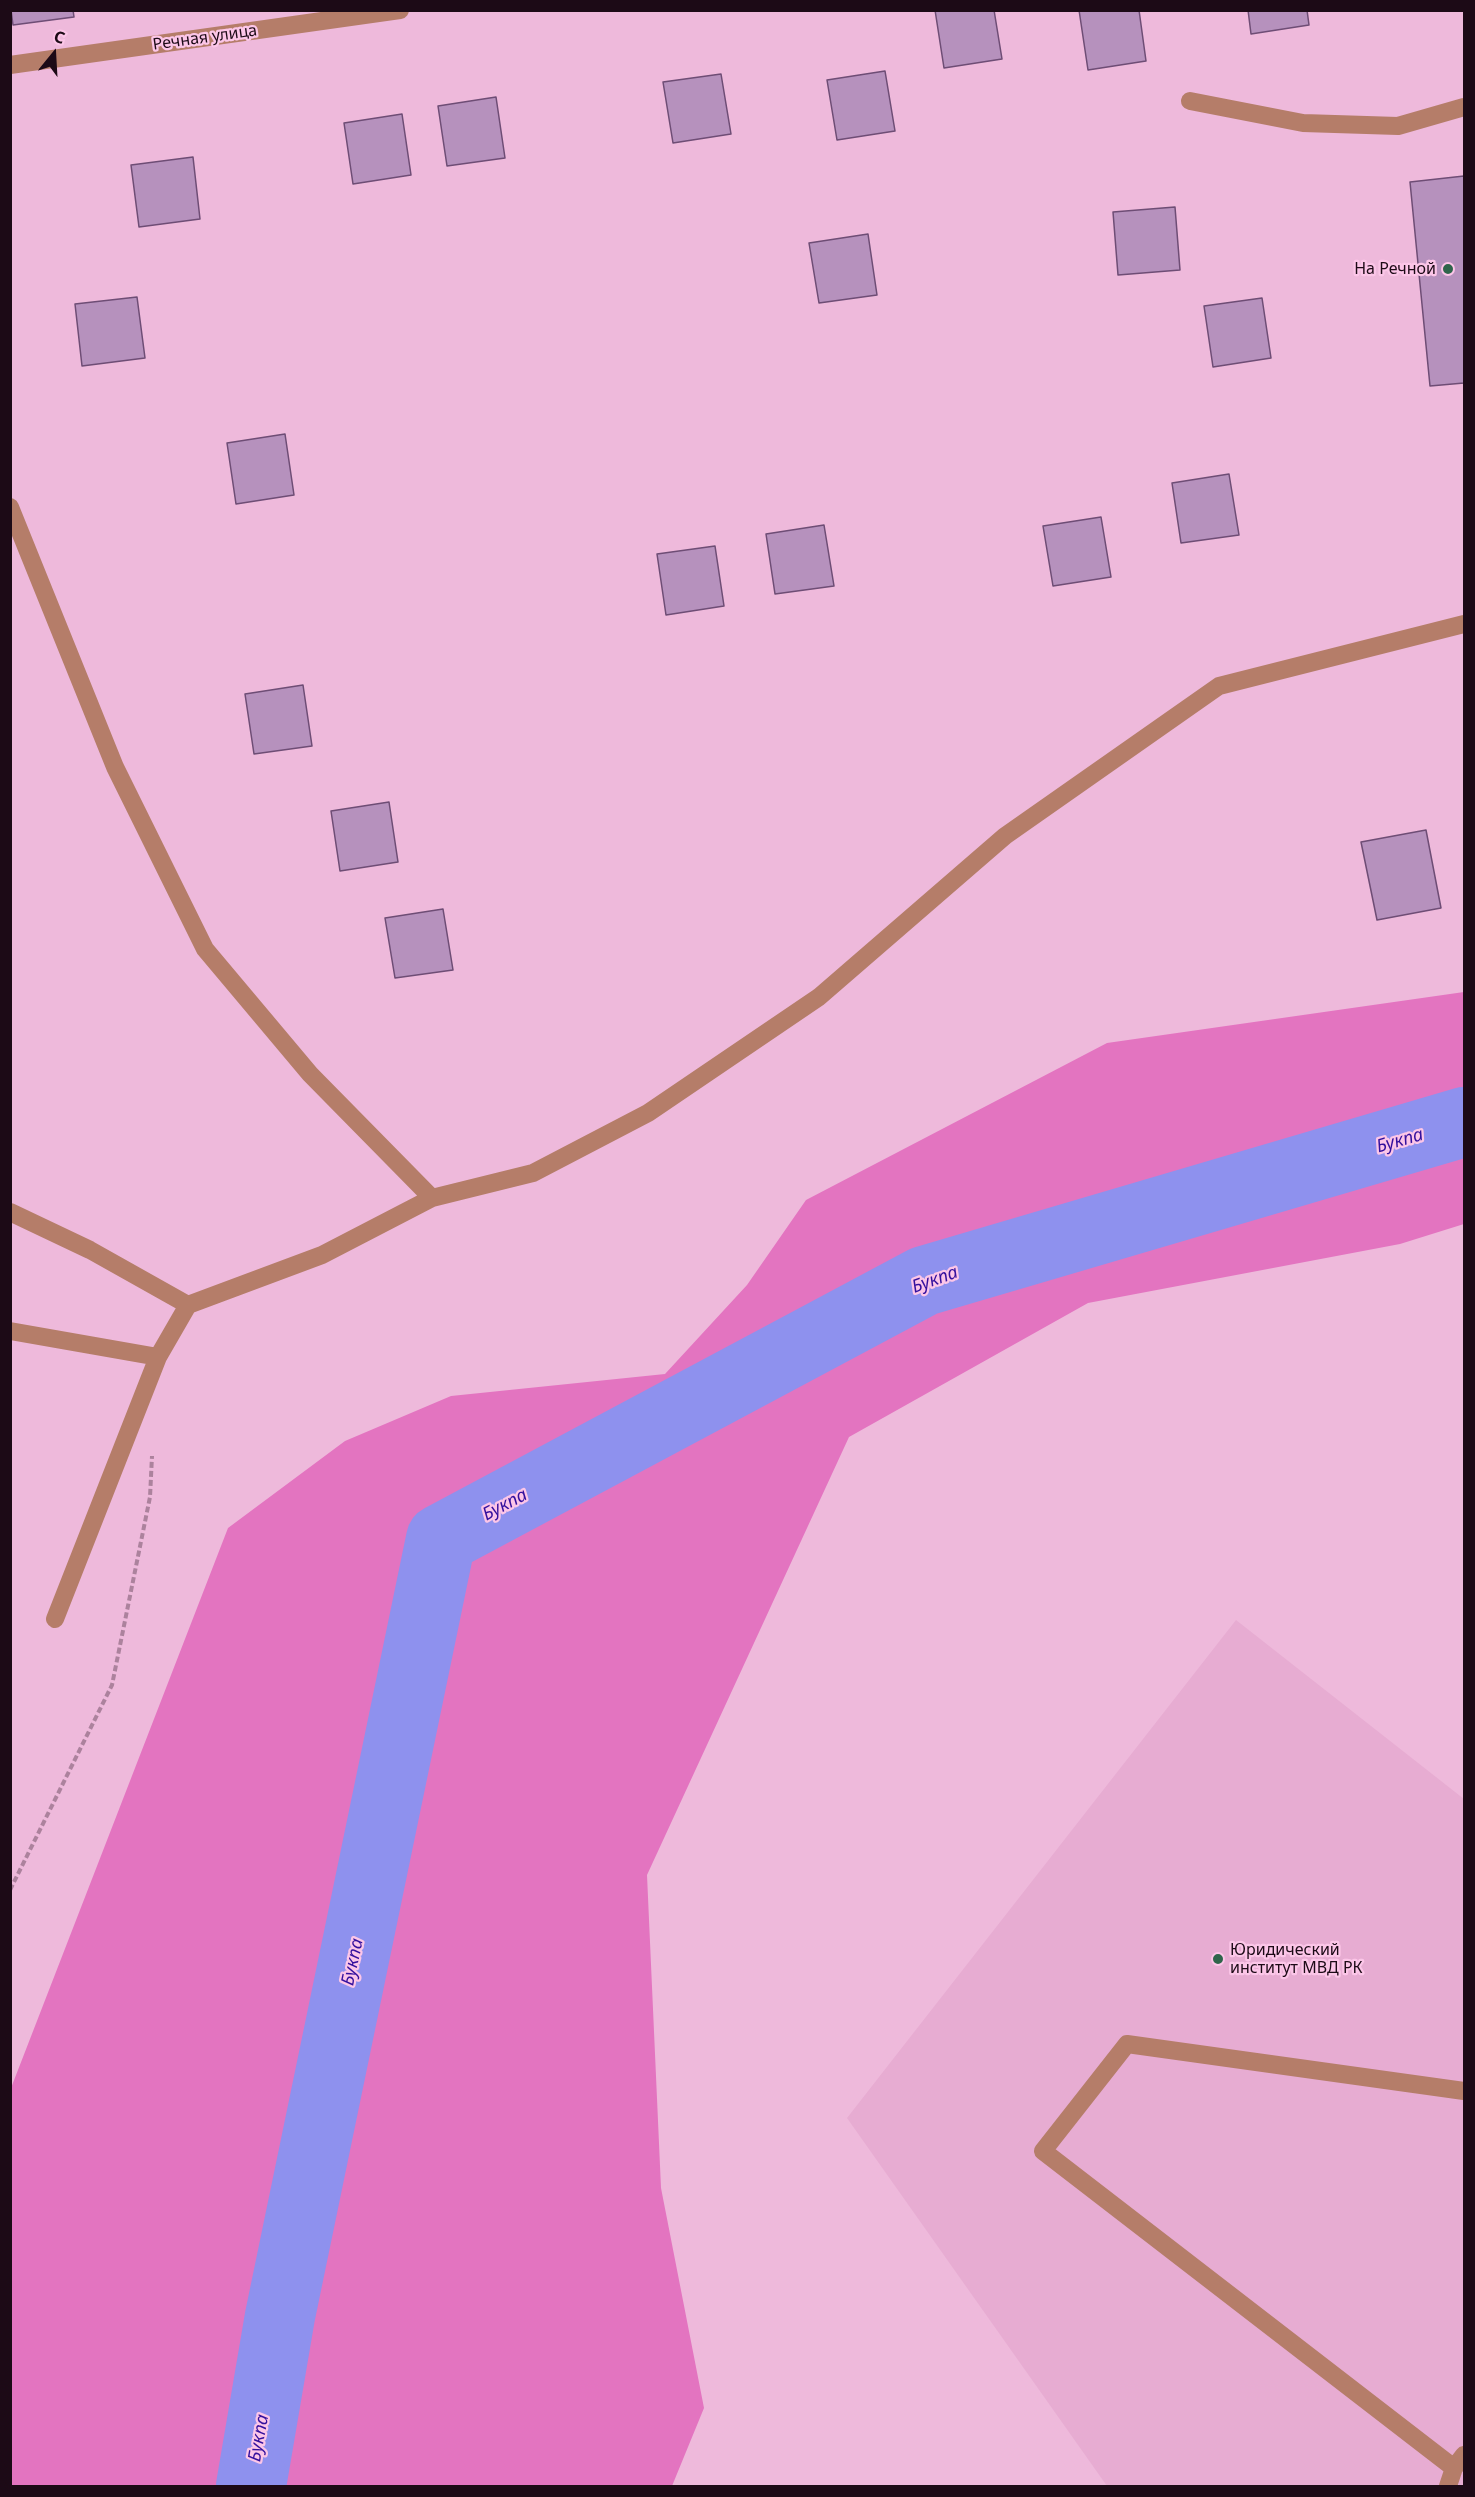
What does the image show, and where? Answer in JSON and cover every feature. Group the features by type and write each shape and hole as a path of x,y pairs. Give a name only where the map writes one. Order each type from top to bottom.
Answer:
{"street":[{"name":"Речная улица","path":"10,65 400,10"},
{"path":"1190,101 1303,123 1398,126 1464,107"},
{"path":"10,507 115,767 205,949 310,1074 432,1198"},
{"path":"55,1619 158,1357 188,1305 322,1255 432,1198 533,1173 648,1113 819,997 1005,836 1219,686 1464,624"},
{"path":"10,1212 90,1250 188,1305"},
{"path":"10,1330 158,1357"},
{"path":"1448,2487 1459,2462 1043,2151 1127,2044 1464,2091"}],"path":[{"path":"10,1890 112,1685 150,1497 153,1450"}],"shaded area":[{"path":"1464,992 1464,1224 1400,1244 1088,1303 849,1437 647,1875 661,2188 704,2408 672,2486 11,2486 11,2088 228,1528 345,1441 451,1396 665,1374 747,1285 806,1200 1107,1043"},
{"name":"Юридический институт МВД РК","path":"1236,1620 1464,1799 1464,2486 1107,2486 847,2118"}],"building":[{"path":"11,10 73,10 74,17 13,25"},
{"path":"935,10 994,10 1002,59 944,68"},
{"path":"1079,10 1139,10 1146,61 1088,70"},
{"path":"1248,10 1307,10 1309,25 1251,34"},
{"path":"885,71 895,131 837,140 827,80"},
{"path":"721,74 731,134 673,143 663,82"},
{"path":"496,97 505,158 447,166 438,106"},
{"path":"402,114 411,175 353,184 344,123"},
{"path":"193,157 200,219 139,227 131,165"},
{"path":"1464,176 1464,383 1430,386 1410,182"},
{"path":"1175,207 1180,270 1118,275 1113,212"},
{"path":"868,234 877,295 819,303 809,243"},
{"path":"137,297 145,358 82,366 75,304"},
{"path":"1262,298 1271,358 1213,367 1204,306"},
{"path":"285,434 294,495 236,504 227,443"},
{"path":"1229,474 1239,535 1181,543 1172,483"},
{"path":"1101,517 1111,577 1053,586 1043,526"},
{"path":"824,525 834,586 775,594 766,534"},
{"path":"715,546 724,606 666,615 657,554"},
{"path":"303,685 312,746 254,754 245,694"},
{"path":"389,802 398,862 340,871 331,811"},
{"path":"1426,830 1441,908 1377,920 1361,842"},
{"path":"443,909 453,970 395,978 385,918"}],"waterway":[{"name":"Букпа","path":"251,2486 280,2316 441,1539 924,1281 1464,1122"}],"place":[{"name":"На Речной","path":"1448,269"},
{"name":"Юридический институт МВД РК","path":"1218,1959"}]}
